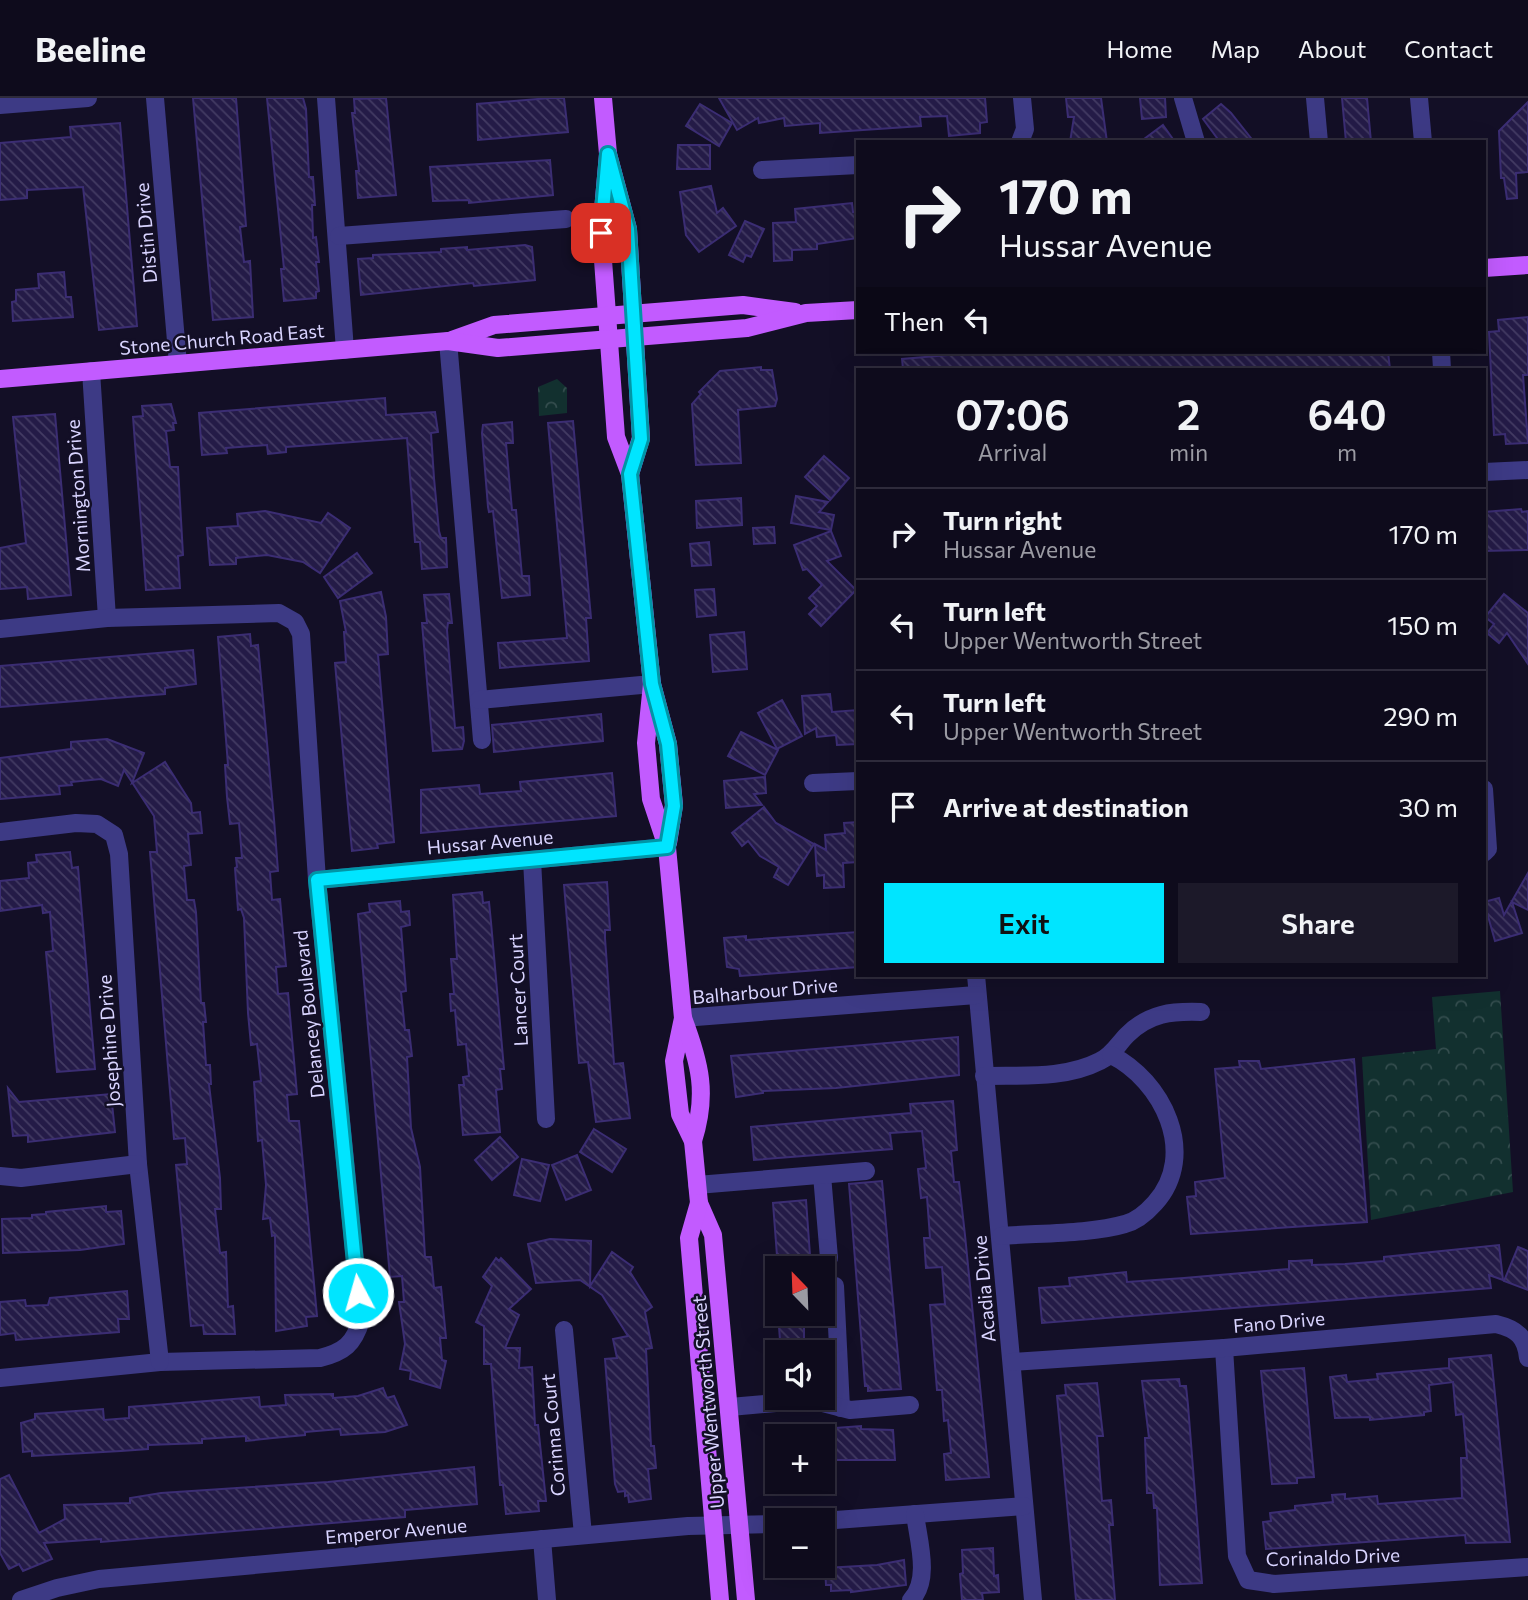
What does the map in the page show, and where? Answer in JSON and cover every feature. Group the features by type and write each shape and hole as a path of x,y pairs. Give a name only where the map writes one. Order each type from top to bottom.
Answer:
{"main road":[{"name":"Upper Wentworth Street","path":"603,98 608,154 628,229 641,439 630,474"},
{"name":"Upper Wentworth Street","path":"608,154 601,233 616,437 630,474 652,684 668,744 674,806 667,847 683,1018 698,1058 702,1111 693,1141 698,1194 713,1235 746,1600"},
{"path":"1486,268 1528,265"},
{"name":"Stone Church Road East","path":"448,341 494,325 743,305 806,313 856,310"},
{"name":"Stone Church Road East","path":"0,379 448,341 498,348 747,328 806,313"},
{"name":"Upper Wentworth Street","path":"698,1194 690,1238 720,1600"}],"street":[{"path":"0,105 88,98"},
{"name":"Distin Drive","path":"155,98 178,364"},
{"path":"326,98 339,236 345,350"},
{"path":"1021,140 1025,129 1022,98"},
{"path":"1183,98 1195,140"},
{"path":"1315,98 1319,140"},
{"path":"1419,98 1423,140"},
{"path":"762,170 856,165"},
{"path":"339,236 566,219"},
{"path":"448,341 482,740"},
{"name":"Mornington Drive","path":"91,371 107,618"},
{"path":"1486,472 1528,470"},
{"name":"Delancey Boulevard","path":"0,629 107,618 279,612 295,622 301,634 317,880 360,1320 355,1341 337,1354 320,1358 160,1362 0,1378"},
{"path":"479,700 652,684"},
{"path":"813,783 856,781"},
{"path":"1486,819 1486,851"},
{"name":"Josephine Drive","path":"0,832 76,822 97,824 114,835 119,855 138,1164 160,1362"},
{"name":"Hussar Avenue","path":"317,880 667,847"},
{"name":"Lancer Court","path":"532,860 546,1119"},
{"name":"Acadia Drive","path":"975,977 1033,1600"},
{"name":"Balharbour Drive","path":"683,1018 976,995"},
{"path":"984,1076 1073,1072 1111,1055 1127,1035 1147,1019 1172,1011 1201,1012"},
{"path":"1001,1236 1125,1224 1144,1215 1169,1184 1175,1145 1171,1125 1140,1073 1111,1055"},
{"path":"0,1176 21,1178 138,1164"},
{"path":"698,1194 866,1171"},
{"path":"822,1175 830,1256"},
{"path":"835,1286 841,1408"},
{"name":"Fano Drive","path":"1012,1362 1224,1348 1496,1324 1513,1328 1526,1342 1528,1358"},
{"name":"Corinna Court","path":"564,1330 583,1535"},
{"name":"Corinaldo Drive","path":"1224,1348 1237,1556 1248,1580 1274,1584 1528,1567"},
{"path":"730,1407 811,1400 850,1410 909,1405"},
{"path":"835,1520 1024,1506"},
{"path":"911,1600 918,1594 922,1576 915,1514"},
{"name":"Emperor Avenue","path":"21,1600 57,1588 99,1579 583,1535 714,1525 765,1524"},
{"path":"542,1539 547,1600"}],"green space":[{"path":"557,379 567,388 567,413 539,416 538,387"},
{"path":"1500,991 1513,1192 1371,1220 1362,1057 1436,1049 1432,997"}],"building":[{"path":"193,98 236,98 246,226 240,227 244,262 250,261 253,317 213,320"},
{"path":"267,98 303,98 306,109 309,177 313,177 315,205 312,205 313,238 316,237 319,262 316,262 319,291 316,292 316,298 284,301 281,269 284,269"},
{"path":"386,98 396,195 358,198 356,171 359,171 352,113 355,113 354,99"},
{"path":"564,98 568,132 478,140 477,104"},
{"path":"719,98 985,98 987,122 980,123 980,133 949,136 947,116 920,117 921,126 820,133 820,123 785,126 784,118 759,123 758,118 737,130"},
{"path":"1066,98 1101,98 1107,140 1070,140 1074,117 1068,117"},
{"path":"1140,98 1165,98 1166,117 1142,119"},
{"path":"1342,98 1367,98 1371,140 1346,140"},
{"path":"1528,102 1528,172 1516,173 1517,198 1507,199 1504,178 1501,178 1499,131"},
{"path":"700,104 732,123 719,146 686,126"},
{"path":"1221,104 1252,140 1219,140 1203,119"},
{"path":"120,123 137,326 99,330 83,187 27,190 27,198 0,200 0,143 71,137 70,127"},
{"path":"1163,125 1174,140 1143,140"},
{"path":"678,145 710,145 710,169 677,169"},
{"path":"550,160 553,195 469,203 469,200 433,201 430,167"},
{"path":"711,186 717,213 723,208 736,226 699,252 686,235 680,192"},
{"path":"852,203 853,212 856,212 856,238 817,244 817,249 792,250 792,260 774,261 773,223 796,222 795,209"},
{"path":"745,221 764,229 751,257 746,255 743,262 729,255"},
{"path":"525,245 532,247 535,280 474,286 473,283 361,295 358,259 373,258 373,255 441,252 441,249 467,247 467,250"},
{"path":"64,272 66,297 71,297 73,317 13,321 12,302 16,301 16,290 39,288 38,274"},
{"path":"1528,317 1528,375 1523,375 1528,443 1506,444 1505,434 1494,435 1489,332 1499,331 1498,320"},
{"path":"961,354 1388,354 1390,368 903,368 902,359"},
{"path":"761,367 761,370 772,370 777,399 775,406 738,410 741,463 696,465 692,404 701,394 699,392 720,371"},
{"path":"385,398 386,415 435,412 438,432 431,433 434,478 439,531 441,538 446,538 447,567 422,569 420,542 415,542 407,438 286,447 286,452 268,454 267,445 226,448 227,453 202,455 199,413"},
{"path":"171,404 176,423 173,423 174,430 166,431 170,467 178,467 183,555 178,556 180,588 146,590 133,417 143,416 142,406"},
{"path":"55,414 71,595 28,599 27,587 0,589 0,548 26,543 13,417"},
{"path":"573,421 591,618 586,618 589,661 500,668 498,643 567,638 548,423"},
{"path":"512,422 513,443 506,443 512,510 516,510 522,576 529,576 530,595 502,598 493,511 489,512 488,507 482,433 483,425"},
{"path":"824,456 849,478 830,500 805,477"},
{"path":"796,496 828,502 819,512 834,515 831,530 791,523"},
{"path":"741,498 742,525 697,528 696,501"},
{"path":"1521,509 1522,512 1528,511 1528,550 1486,551 1486,512"},
{"path":"265,511 321,523 328,513 350,528 320,573 303,562 267,555 236,558 236,564 210,565 207,528 238,526 237,514"},
{"path":"774,527 775,543 754,544 753,528"},
{"path":"831,531 841,556 827,561 856,590 821,626 809,614 817,606 809,598 822,585 807,569 803,570 794,545"},
{"path":"709,542 711,565 692,566 690,544"},
{"path":"357,553 372,573 338,598 324,577"},
{"path":"714,589 716,615 697,617 695,590"},
{"path":"381,592 386,617 388,654 378,655 394,842 377,844 378,848 352,851 335,663 346,662 346,632 340,601"},
{"path":"449,594 452,623 448,623 447,630 455,728 463,727 464,741 462,749 433,751 422,623 427,623 424,595"},
{"path":"1504,594 1528,613 1528,664 1507,633 1499,643 1487,633 1494,624 1486,616"},
{"path":"744,632 747,669 713,672 710,635"},
{"path":"250,634 251,646 258,645 274,819 278,871 270,872 272,900 280,899 286,966 276,967 278,994 288,993 297,1094 287,1095 289,1121 299,1121 317,1316 306,1317 307,1326 276,1331 275,1235 272,1236 270,1218 263,1219 266,1185 262,1140 258,1141 254,1082 261,1081 257,1044 251,1045 244,918 241,909 238,910 235,868 236,858 242,858 239,823 230,824 227,797 225,765 228,765 218,637"},
{"path":"193,650 196,684 165,688 165,694 0,707 0,666"},
{"path":"830,694 832,712 856,710 856,744 837,745 836,735 817,737 816,728 805,734 802,696"},
{"path":"782,700 802,736 777,749 758,713"},
{"path":"601,714 603,741 494,752 492,725"},
{"path":"741,732 778,750 765,775 728,756"},
{"path":"107,739 144,753 132,783 124,770 118,786 101,779 71,782 72,785 59,786 60,794 0,799 0,758 71,749 71,742"},
{"path":"165,762 191,803 192,813 200,812 202,833 188,834 191,865 184,866 187,900 194,900 196,912 201,1003 204,1003 206,1022 203,1022 206,1065 210,1065 209,1084 220,1178 221,1209 215,1209 220,1253 226,1252 228,1307 233,1306 235,1334 204,1334 203,1325 191,1326 176,1165 187,1164 185,1138 174,1139 150,852 157,852 154,816 132,783"},
{"path":"612,773 616,816 421,833 421,790 479,785 480,794 521,791 520,782"},
{"path":"765,777 766,793 754,794 762,805 726,808 724,781"},
{"path":"764,807 776,823 814,844 788,885 774,877 779,867 760,856 748,841 742,846 732,833"},
{"path":"856,822 856,862 843,863 844,887 824,888 824,875 817,876 815,844 826,850 825,835 845,833 844,823"},
{"path":"70,852 72,868 78,867 95,1069 57,1072 46,952 53,951 50,912 43,913 42,905 0,911 0,881 29,878 28,863 37,862 36,855"},
{"path":"1528,873 1528,910 1512,902 1522,933 1495,941 1486,901 1499,898 1504,915"},
{"path":"607,882 610,930 605,930 605,938 614,1064 623,1063 630,1118 596,1122 588,1062 579,1063 564,885"},
{"path":"482,892 483,903 489,902 504,1069 500,1069 502,1089 496,1090 500,1132 463,1135 459,1085 464,1085 463,1077 469,1076 466,1044 458,1045 455,1010 451,1011 450,994 454,994 451,959 457,959 453,895"},
{"path":"400,901 401,912 409,911 410,925 401,927 406,991 401,992 405,1030 409,1030 412,1056 407,1057 411,1128 420,1167 425,1257 431,1257 434,1288 441,1287 446,1338 440,1338 442,1360 446,1361 440,1388 410,1379 411,1371 400,1369 405,1344 399,1302 404,1302 402,1276 390,1277 358,914 370,912 369,904"},
{"path":"856,932 856,967 740,976 739,969 727,967 724,938 746,936 746,940"},
{"path":"958,1037 959,1075 836,1088 763,1091 736,1097 731,1056"},
{"path":"1354,1059 1367,1222 1191,1234 1187,1197 1196,1196 1195,1182 1225,1178 1215,1069 1240,1067 1239,1061 1259,1061 1261,1069"},
{"path":"8,1088 19,1102 111,1094 115,1132 28,1142 28,1135 13,1136"},
{"path":"953,1101 957,1150 951,1151 954,1182 959,1182 989,1477 946,1480 944,1454 951,1453 948,1420 944,1421 942,1390 937,1390 930,1305 945,1304 942,1267 926,1268 924,1238 930,1238 927,1197 921,1198 918,1169 926,1168 922,1131 890,1133 892,1149 754,1160 751,1127 911,1113 910,1104"},
{"path":"594,1129 626,1149 612,1172 580,1152"},
{"path":"500,1137 518,1157 492,1180 475,1160"},
{"path":"577,1155 591,1190 566,1200 552,1165"},
{"path":"522,1159 549,1165 540,1201 514,1195"},
{"path":"882,1181 901,1389 868,1391 868,1386 865,1386 849,1184"},
{"path":"806,1200 810,1256 777,1256 773,1203"},
{"path":"106,1206 106,1212 121,1211 124,1244 80,1250 3,1253 2,1219 32,1218 32,1215 46,1212"},
{"path":"550,1239 591,1241 590,1286 612,1252 633,1267 630,1272 652,1307 645,1312 652,1348 646,1349 651,1446 654,1446 656,1468 648,1469 651,1499 629,1502 625,1491 618,1492 615,1484 605,1359 617,1358 613,1339 628,1336 602,1295 580,1280 536,1283 528,1244"},
{"path":"1499,1245 1503,1280 1489,1275 1491,1288 1042,1323 1039,1288 1070,1286 1069,1278 1126,1272 1127,1282 1184,1278 1289,1269 1289,1261 1312,1260 1312,1265 1345,1264 1384,1261 1384,1257"},
{"path":"1518,1247 1528,1251 1528,1290 1504,1281"},
{"path":"496,1258 499,1261 501,1258 531,1289 509,1309 519,1315 505,1348 520,1348 519,1368 532,1367 535,1425 538,1425 546,1501 538,1501 539,1511 506,1514 503,1485 500,1485 491,1364 484,1364 484,1326 476,1322 492,1286 483,1277"},
{"path":"127,1291 129,1319 118,1319 119,1332 16,1340 15,1333 0,1335 0,1302 25,1300 26,1306 48,1305 50,1298"},
{"path":"779,1326 804,1326 804,1340 780,1340"},
{"path":"1491,1355 1510,1542 1466,1543 1465,1535 1266,1549 1263,1522 1271,1521 1270,1513 1295,1510 1295,1506 1333,1502 1332,1495 1345,1494 1345,1499 1377,1496 1378,1504 1462,1498 1461,1458 1467,1458 1463,1414 1456,1415 1453,1382 1429,1385 1431,1411 1424,1412 1424,1415 1370,1420 1370,1417 1335,1418 1330,1377 1346,1375 1347,1382 1378,1379 1377,1374 1449,1368 1449,1359"},
{"path":"1304,1368 1314,1477 1297,1478 1297,1483 1272,1484 1261,1371"},
{"path":"1179,1379 1180,1386 1186,1386 1202,1583 1160,1585 1157,1508 1154,1508 1153,1493 1147,1493 1145,1438 1149,1438 1142,1381"},
{"path":"1097,1383 1103,1436 1097,1436 1102,1501 1111,1500 1113,1525 1109,1525 1115,1600 1076,1600 1057,1396 1066,1395 1065,1385"},
{"path":"383,1388 387,1398 394,1396 407,1425 385,1432 341,1435 340,1429 246,1441 246,1436 202,1439 202,1443 148,1445 148,1449 121,1451 32,1456 32,1451 23,1452 21,1423 35,1419 35,1414 103,1409 104,1420 129,1418 129,1407 259,1397 260,1407 286,1405 285,1395 333,1394 333,1398 358,1396"},
{"path":"861,1426 861,1429 893,1430 895,1460 835,1460 835,1428"},
{"path":"474,1467 477,1504 405,1510 405,1517 101,1542 101,1539 44,1543 52,1559 23,1571 19,1564 9,1569 0,1553 0,1479 9,1475 39,1533 65,1519 64,1505 130,1503 130,1498 161,1493 328,1482"},
{"path":"993,1548 994,1576 998,1575 999,1592 982,1593 983,1600 962,1600 962,1550"},
{"path":"904,1560 906,1585 851,1592 831,1591 831,1585 826,1585 826,1578 835,1578 835,1567"}],"route":[{"path":"358,1293 317,880 667,847 674,806 668,744 652,684 630,474 641,439 628,229 608,154 601,233"}]}
